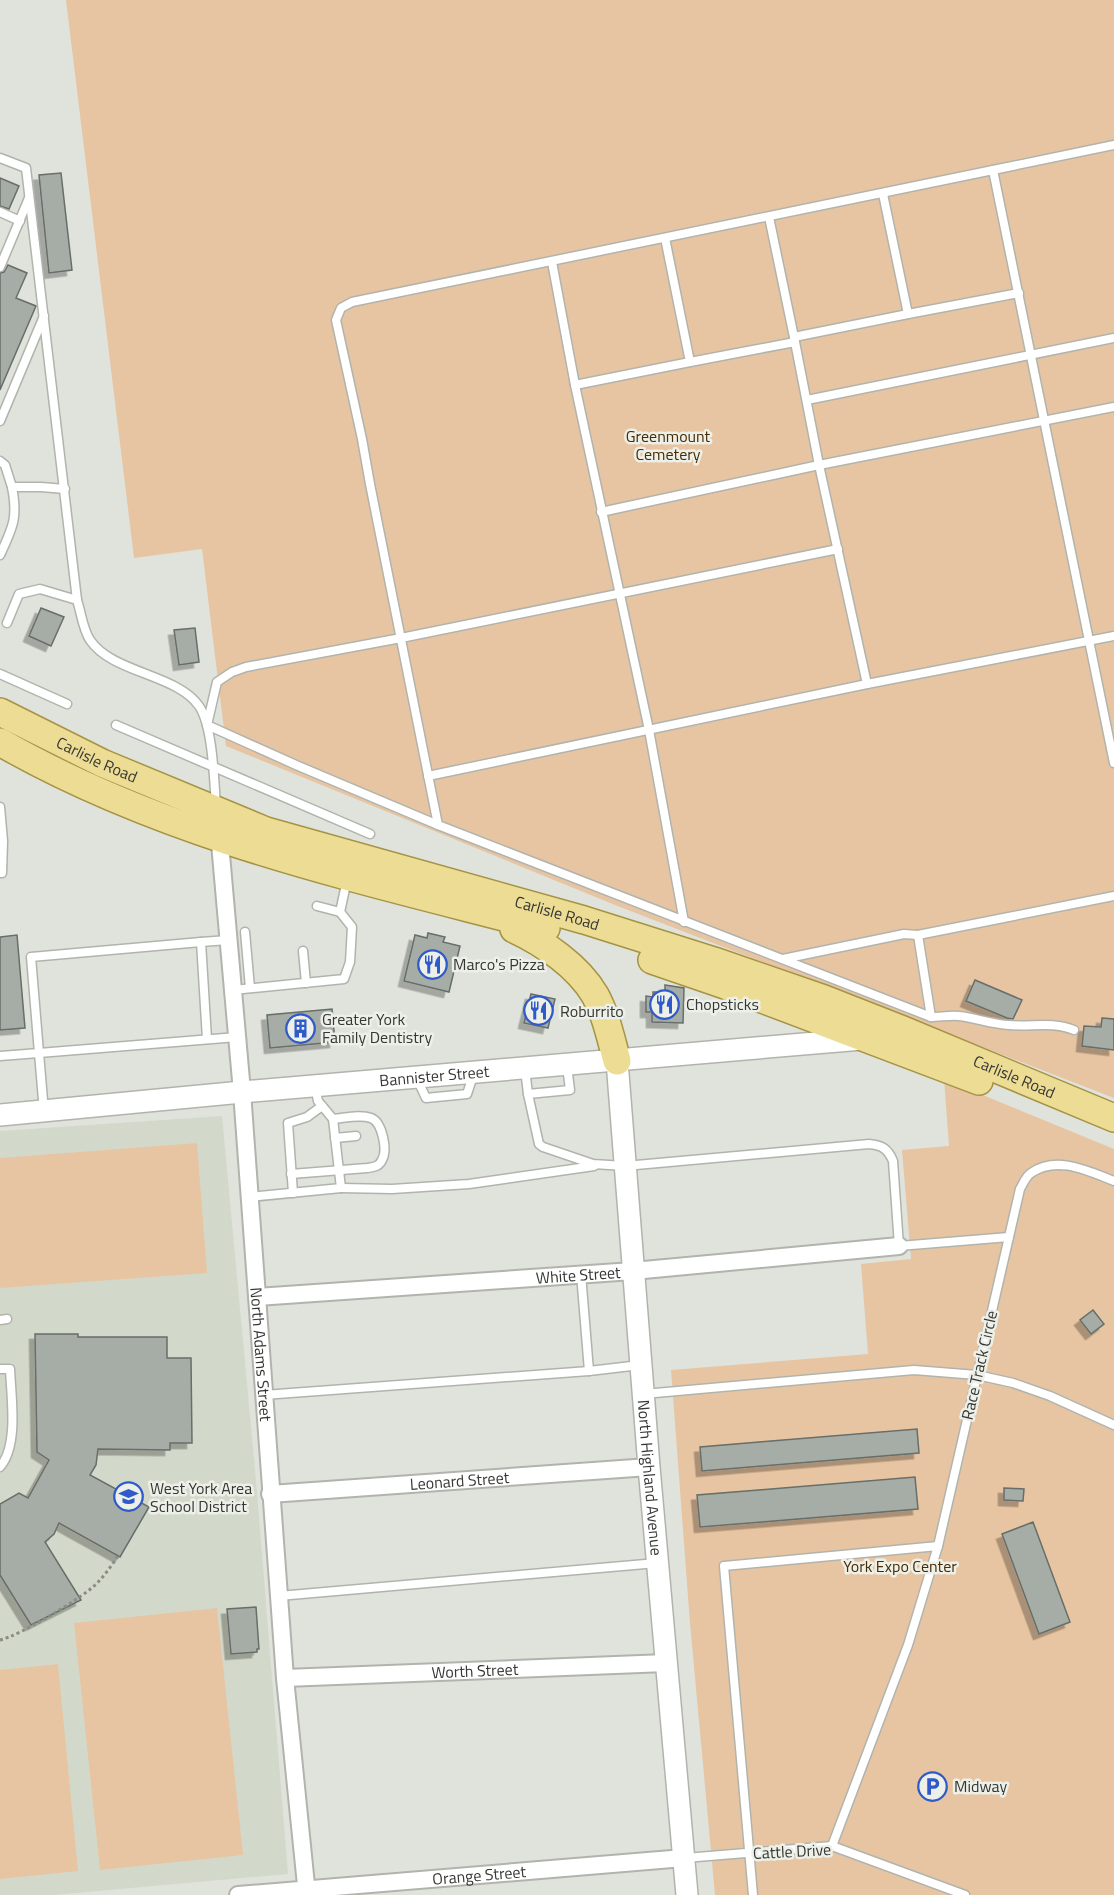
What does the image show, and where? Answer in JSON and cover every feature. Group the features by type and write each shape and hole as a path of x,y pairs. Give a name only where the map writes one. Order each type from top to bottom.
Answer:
{"main road":[{"name":"Carlisle Road","path":"0,712 286,860 557,930 646,958 869,1038 1114,1134"},
{"name":"Carlisle Road","path":"0,742 144,811 218,826 266,831 584,920 714,961 824,999 1114,1118"},
{"path":"474,909 532,938 561,958 583,979 595,995 606,1021 617,1061"},
{"path":"869,1038 888,1036 906,1039 991,1067"}],"street":[{"name":"North Adams Street","path":"218,826 242,1092 285,1678 307,1893"},
{"name":"Bannister Street","path":"0,1115 314,1085 869,1038"},
{"name":"North Highland Avenue","path":"617,1061 657,1563 687,1895"},
{"name":"White Street","path":"257,1297 633,1271 899,1245"},
{"name":"Leonard Street","path":"270,1494 649,1467"},
{"name":"Worth Street","path":"285,1678 666,1663"},
{"name":"Orange Street","path":"238,1895 307,1893 684,1858"}],"lane":[{"path":"438,825 362,439 336,320 341,308 352,302 1114,145"},
{"path":"0,158 26,168 77,600 89,639 105,655 185,692 199,706 207,725 218,826"},
{"path":"993,170 1114,763"},
{"path":"883,194 908,314"},
{"path":"1,261 30,196"},
{"path":"0,213 20,221"},
{"path":"769,217 819,465 867,684"},
{"path":"665,238 690,362"},
{"path":"552,262 575,386 649,730 684,922"},
{"path":"575,386 908,314 1019,293"},
{"path":"0,420 45,315"},
{"path":"807,400 1114,338"},
{"path":"602,512 819,465 1114,407"},
{"path":"0,461 4,465 12,487 15,503 14,523 0,555"},
{"path":"12,487 41,486 65,489"},
{"path":"207,725 217,682 232,672 246,667 401,638 837,549"},
{"path":"7,623 19,594 40,589 77,600"},
{"path":"428,776 867,684 1114,636"},
{"path":"0,674 67,704"},
{"path":"116,725 370,834"},
{"path":"207,725 438,825 931,1017 958,1016 1012,1026 1063,1025 1074,1030"},
{"path":"0,807 3,841 2,873 0,873"},
{"path":"340,912 347,877"},
{"path":"782,960 904,934 918,935 1114,896"},
{"path":"233,990 344,979 348,973 352,927 340,912 317,906"},
{"path":"245,932 250,988"},
{"path":"918,935 931,1017"},
{"path":"201,942 207,1039"},
{"path":"44,1112 32,957 201,942 247,948"},
{"path":"303,951 306,983"},
{"path":"0,1056 237,1037"},
{"path":"528,1094 570,1090 567,1065"},
{"path":"525,1068 539,1144 597,1165"},
{"path":"314,1085 318,1101 333,1119 341,1188"},
{"path":"293,1193 288,1124 307,1118 322,1106"},
{"path":"291,1174 376,1167 382,1161 385,1152 378,1123 372,1118 333,1119"},
{"path":"335,1138 356,1136"},
{"path":"372,1136 382,1136"},
{"path":"250,1197 341,1188 392,1189 469,1184 597,1165 625,1166 869,1144 879,1145 889,1151 893,1161 899,1245 1009,1237"},
{"name":"Race Track Circle","path":"832,1846 908,1645 938,1546 1020,1189 1029,1174 1049,1164 1077,1166 1114,1181"},
{"path":"580,1274 589,1371"},
{"path":"264,1395 642,1365"},
{"path":"0,1369 10,1369 12,1402 11,1439 5,1461 0,1467"},
{"path":"644,1394 914,1370 977,1375 1013,1383 1050,1396 1114,1425"},
{"path":"753,1895 724,1566 938,1546"},
{"path":"279,1596 657,1563"},
{"name":"Cattle Drive","path":"684,1858 832,1846 960,1894"}],"path":[{"path":"0,1640 79,1597 104,1575 118,1556"}],"shaded area":[{"name":"West York Area School District","path":"222,1116 256,1480 288,1874 54,1895 0,1895 0,1131"}],"green space":[{"name":"Greenmount Cemetery","path":"66,0 1114,0 1114,1098 615,905 226,746 202,549 134,558"},
{"name":"York Expo Center","path":"944,1079 1114,1149 1114,1895 715,1895 690,1623 671,1370 868,1354 861,1264 911,1259 902,1150 949,1146"},
{"path":"197,1143 207,1273 0,1288 0,1158"},
{"path":"217,1608 243,1855 100,1870 74,1623"},
{"path":"58,1664 78,1871 0,1879 0,1670"}],"building":[{"path":"61,173 72,270 49,273 39,175"},
{"path":"0,178 19,186 9,209 0,206"},
{"path":"8,265 27,273 16,298 36,306 0,390 0,273 4,272"},
{"path":"41,608 64,617 51,646 29,636"},
{"path":"195,628 199,662 179,665 174,630"},
{"name":"Marco's Pizza","path":"428,933 445,937 443,942 460,946 449,992 404,981 415,935 427,938"},
{"path":"17,935 25,1028 0,1030 0,937"},
{"path":"975,980 1022,1000 1013,1019 966,1001"},
{"name":"Chopsticks","path":"665,985 684,988 683,1023 652,1022 652,1012 646,1012 646,996 653,997 653,992 665,992"},
{"name":"Roburrito","path":"531,994 555,999 548,1028 524,1023"},
{"name":"Greater York Family Dentistry","path":"332,1009 335,1042 270,1048 267,1015"},
{"path":"1102,1018 1114,1019 1114,1050 1082,1046 1084,1026 1101,1027"},
{"path":"1093,1310 1104,1324 1091,1334 1080,1320"},
{"path":"35,1334 78,1334 78,1337 167,1337 167,1358 191,1358 192,1443 170,1443 170,1450 98,1449 96,1465 90,1475 149,1507 120,1557 59,1523 54,1534 45,1542 81,1600 31,1625 0,1575 0,1504 19,1493 28,1498 49,1460 37,1452"},
{"path":"917,1429 919,1453 702,1471 700,1447"},
{"path":"915,1477 918,1509 700,1527 697,1495"},
{"path":"1004,1488 1024,1489 1023,1501 1004,1500"},
{"path":"1033,1522 1070,1622 1039,1634 1002,1534"},
{"path":"256,1607 259,1649 257,1652 231,1654 227,1609"}],"place":[{"name":"Marco's Pizza","path":"432,964"},
{"name":"Chopsticks","path":"665,1004"},
{"name":"Roburrito","path":"539,1011"},
{"name":"Greater York Family Dentistry","path":"301,1028"},
{"name":"West York Area School District","path":"129,1497"},
{"name":"Midway","path":"933,1786"}]}
